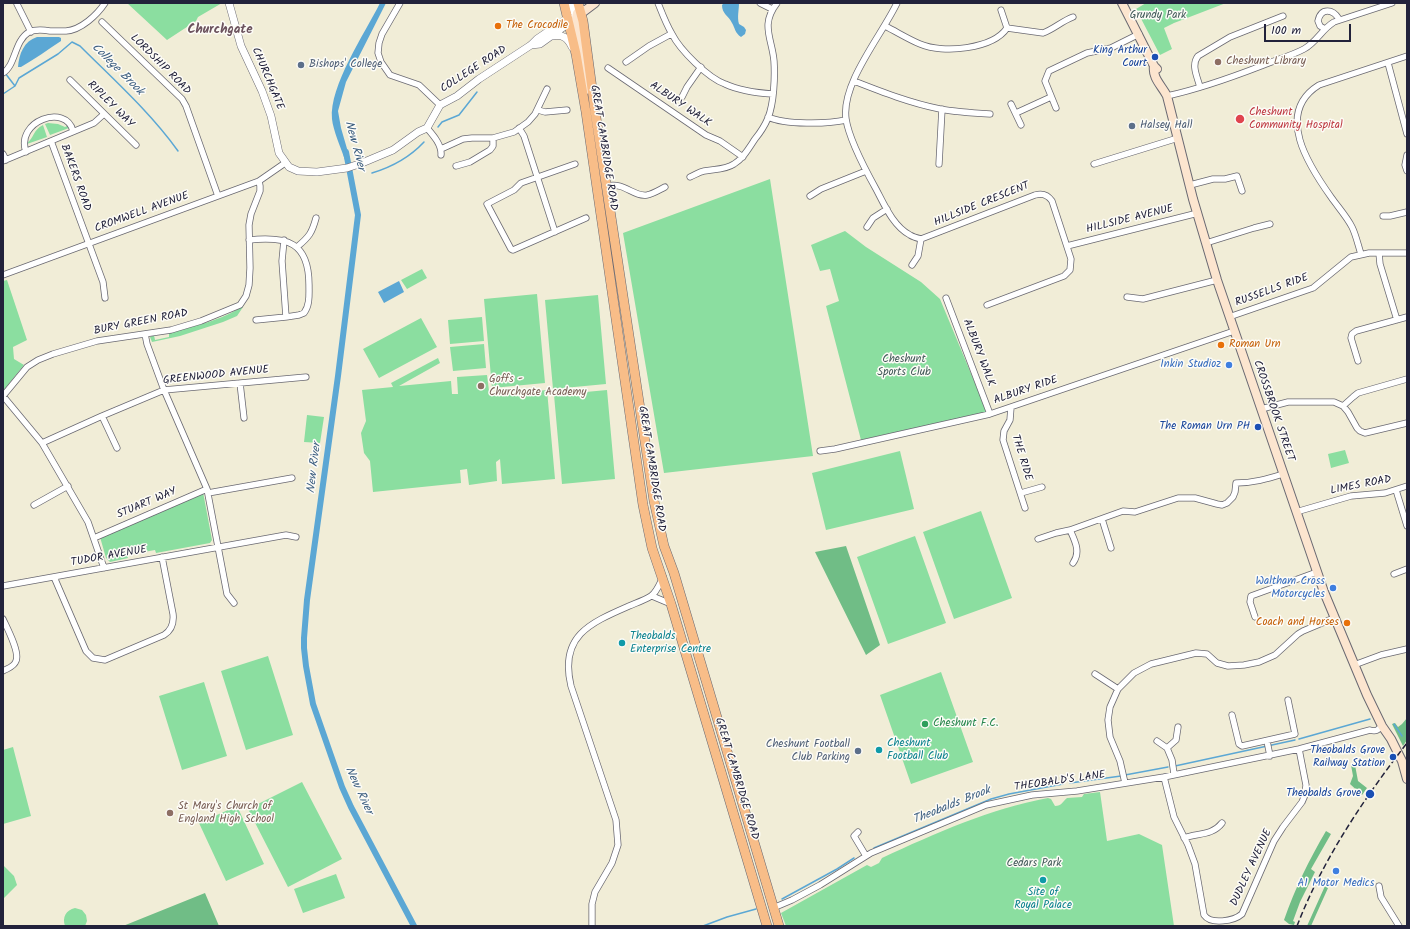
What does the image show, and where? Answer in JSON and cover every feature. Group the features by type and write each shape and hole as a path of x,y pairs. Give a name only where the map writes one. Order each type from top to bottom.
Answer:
{"highway":[{"name":"GREAT CAMBRIDGE ROAD","path":"564,3 575,14 607,186 654,501 660,529 779,926"},
{"name":"GREAT CAMBRIDGE ROAD","path":"575,14 576,54 586,112 643,505 652,548 663,577 767,926"}],"main road":[{"name":"COLLEGE ROAD","path":"575,14 589,3"},
{"name":"COLLEGE ROAD","path":"575,14 595,3"},
{"name":"CROSSBROOK STREET","path":"1122,3 1154,66 1153,71 1159,85 1162,86 1167,96 1217,280 1317,572 1334,618 1360,679 1382,726 1406,767 1407,779"},
{"path":"575,14 586,88 586,112"}],"street":[{"path":"4,72 8,68 16,48 31,32 37,30 66,31 76,28 95,14 105,3"},
{"name":"CHURCHGATE","path":"229,3 241,46 271,116 279,153 285,163"},
{"path":"400,3 382,34 378,53 380,62 390,75 419,85 440,105"},
{"path":"571,3 575,14"},
{"path":"658,3 672,34 682,49 701,68 725,85 745,91 773,94"},
{"path":"760,3 772,9"},
{"path":"690,177 705,171 733,165 742,157 758,135 768,117 773,94 774,59 767,29 768,19 772,9 777,3"},
{"path":"897,3 854,81 848,98 846,120 866,171 887,209 902,230 921,239 918,256 912,265"},
{"path":"1167,96 1230,78 1304,49 1315,41 1325,29 1339,19 1392,3"},
{"path":"17,4 31,32"},
{"path":"1001,10 1007,28"},
{"path":"1325,29 1320,26 1318,21 1322,14 1329,10 1336,14 1339,19"},
{"name":"COLLEGE ROAD","path":"531,45 540,44 575,14"},
{"name":"COLLEGE ROAD","path":"427,128 440,105 457,96 479,79 575,14"},
{"path":"1200,87 1194,66 1195,60 1198,56 1230,37 1282,16"},
{"path":"1007,28 1043,33 1064,20 1073,17"},
{"name":"LORDSHIP ROAD","path":"102,22 182,99 186,106 218,196"},
{"path":"885,26 921,45 942,49 969,47 985,43 1000,36 1007,28"},
{"path":"626,62 649,46 672,34"},
{"path":"1056,108 1045,81 1049,71 1087,53 1111,48 1139,34"},
{"path":"551,36 560,35 566,38 576,54"},
{"path":"1361,254 1352,228 1320,180 1305,153 1298,134 1298,112 1300,104 1306,96 1319,85 1407,56"},
{"path":"1388,62 1407,134"},
{"name":"ALBURY WALK","path":"608,68 706,135 720,141 742,157"},
{"path":"682,97 687,87 701,68"},
{"name":"RIPLEY WAY","path":"70,80 136,145"},
{"path":"854,81 906,101 942,109 990,114"},
{"path":"285,163 289,167 298,171 322,172 351,167 393,150 418,132 427,128 441,152 463,139 493,138 508,134 528,122 538,110 547,89"},
{"path":"1016,113 1051,97"},
{"path":"1011,104 1021,125"},
{"path":"939,164 942,109"},
{"path":"538,110 545,112 567,110"},
{"path":"4,158 26,152 51,141 94,122 104,114"},
{"path":"26,152 24,140 29,129 40,120 51,117 62,119 71,124 73,131"},
{"path":"768,117 782,122 834,122 846,120"},
{"path":"519,128 524,136 555,232"},
{"path":"456,166 470,162 490,150 493,146 493,138"},
{"path":"1094,164 1178,138"},
{"name":"BAKERS ROAD","path":"51,141 89,244 102,282 105,298"},
{"path":"1407,155 1405,165 1407,171"},
{"name":"CROMWELL AVENUE","path":"3,275 258,181 285,163"},
{"path":"575,164 521,183 514,190 487,204 511,249 513,250 586,218"},
{"path":"810,196 821,189 866,171"},
{"path":"1190,185 1213,179 1237,176 1242,191"},
{"name":"BURY GREEN ROAD","path":"3,396 24,370 38,360 83,345 124,336 171,330 201,321 235,308 242,303 249,285 250,219 260,191 258,181"},
{"path":"607,186 614,185 630,190 639,195 648,195 665,188"},
{"name":"HILLSIDE CRESCENT","path":"921,239 1040,194 1048,196 1052,201 1067,246 1072,265 1070,270 1066,274 987,305"},
{"path":"867,227 873,218 887,209"},
{"path":"1383,216 1407,212"},
{"name":"HILLSIDE AVENUE","path":"1067,246 1198,213"},
{"path":"297,247 308,238 312,232 316,218"},
{"path":"1206,243 1270,224"},
{"path":"249,240 284,240 297,247 304,256 309,286 308,306 301,314 256,320"},
{"path":"284,240 282,261 286,316"},
{"path":"1379,253 1380,264 1397,320"},
{"name":"RUSSELLS RIDE","path":"1229,317 1312,288 1352,257 1361,254 1407,253"},
{"path":"1127,297 1143,298 1217,280"},
{"name":"ALBURY WALK","path":"946,298 990,414"},
{"path":"1358,361 1351,338 1352,334 1356,331 1407,317"},
{"name":"ALBURY RIDE","path":"820,451 835,449 990,414 1234,331"},
{"path":"145,334 147,344 164,390 208,491 227,594 234,603"},
{"name":"GREENWOOD AVENUE","path":"42,443 164,390 306,377"},
{"path":"1343,406 1358,393 1407,379"},
{"path":"240,383 244,418"},
{"path":"3,396 42,443 68,486 88,522 104,568"},
{"path":"1262,408 1284,402 1334,402 1343,406 1360,431 1365,433 1407,424"},
{"name":"THE RIDE","path":"1011,407 1010,420 1004,431 1003,440 1025,508"},
{"path":"102,416 117,448"},
{"path":"1038,539 1123,512 1135,512 1178,498 1195,498 1222,505 1227,503 1233,497 1236,483 1248,483 1264,480 1283,474"},
{"name":"STUART WAY","path":"94,538 208,491 292,478"},
{"path":"34,505 68,486"},
{"name":"LIMES ROAD","path":"1296,512 1351,496 1385,493 1407,486"},
{"name":"THE RIDE","path":"1021,493 1042,487"},
{"path":"1396,490 1407,526"},
{"path":"1102,519 1111,548"},
{"path":"1070,530 1077,551 1076,559 1073,563"},
{"name":"TUDOR AVENUE","path":"3,586 286,535 296,537"},
{"path":"54,577 86,651 93,658 105,660 164,635 171,628 173,614 162,557"},
{"path":"1394,574 1407,569"},
{"path":"1255,618 1250,602 1250,596 1317,572"},
{"path":"592,926 595,892 612,863 618,845 616,820 571,686 568,663 570,651 576,639 586,628 597,620 652,596 663,577"},
{"path":"652,596 671,604"},
{"path":"1125,783 1120,761 1112,744 1108,726 1110,707 1118,689 1129,677 1146,666 1196,653 1207,654 1217,663 1228,666 1244,665 1266,660 1279,652 1298,634 1334,618"},
{"path":"3,619 16,649 16,660 13,665 3,671"},
{"path":"1354,665 1381,655 1406,651"},
{"path":"1095,674 1118,689"},
{"path":"1232,715 1239,744 1242,746 1268,745 1295,734 1288,700"},
{"name":"THEOBALD'S LANE","path":"773,908 820,885 864,854 986,805 1032,795 1164,777 1173,769 1270,756 1370,730 1374,731 1382,726"},
{"path":"1167,748 1176,740 1178,727"},
{"path":"1157,740 1167,748 1172,760 1173,769"},
{"path":"1268,745 1270,756"},
{"name":"DUDLEY AVENUE","path":"1164,777 1174,817 1195,864 1204,915 1208,920 1212,921 1237,918 1242,914 1274,841 1283,826 1302,802 1305,795 1306,785 1299,749"},
{"path":"1184,838 1192,835 1212,832 1222,824"},
{"path":"858,832 854,836 864,854"},
{"path":"1379,886 1381,897 1399,926"},
{"path":"1231,919 1232,926"}],"green space":[{"path":"127,3 222,3 198,17 196,21 167,40"},
{"name":"Grundy Park","path":"1146,3 1226,3 1164,28 1172,49 1160,55 1136,9"},
{"path":"45,124 58,124 65,127 69,125 69,128 50,135"},
{"path":"43,125 47,137 27,144 37,129"},
{"path":"770,179 813,456 664,473 623,233"},
{"name":"Cheshunt Sports Club","path":"845,231 866,247 921,282 940,299 987,412 861,440 826,306 839,301 830,269 820,271 811,245"},
{"path":"422,269 427,278 407,289 401,280"},
{"path":"7,280 27,340 13,347 14,359 24,365 3,391 3,281"},
{"path":"537,294 545,383 492,388 484,299"},
{"path":"598,295 606,384 553,389 545,300"},
{"path":"242,306 243,307 237,316 223,322 180,336 152,342 150,337 154,335 155,340 169,337 169,332 217,319 235,311"},
{"path":"482,317 484,341 450,344 448,320"},
{"path":"421,318 437,347 379,378 363,349"},
{"path":"484,344 486,368 453,371 450,347"},
{"path":"438,358 440,363 399,386 451,381 452,394 458,394 457,377 487,375 489,391 495,395 547,390 555,479 502,484 500,459 496,462 497,481 469,485 467,469 460,470 461,483 373,492 370,461 364,453 361,433 366,421 362,390 393,387 391,383"},
{"path":"607,390 615,479 562,484 554,395"},
{"path":"307,415 324,417 320,443 304,442"},
{"path":"1345,450 1349,463 1331,468 1328,454"},
{"path":"900,451 914,509 826,530 812,473"},
{"path":"203,492 212,540 210,543 156,553 155,550 127,555 128,558 110,562 106,558 100,537 188,500 189,498"},
{"path":"981,511 1012,598 954,619 923,532"},
{"path":"915,536 946,623 888,644 857,557"},
{"path":"846,546 880,645 866,655 815,552"},
{"path":"268,656 293,735 246,750 221,671"},
{"name":"Cheshunt F.C.","path":"941,672 973,762 911,784 880,695"},
{"path":"204,682 227,756 182,770 159,696"},
{"path":"1407,718 1407,740 1403,746 1392,724 1395,723 1398,727"},
{"path":"13,747 31,816 3,824 3,750"},
{"path":"1351,765 1355,765 1358,781 1367,788 1362,795 1350,784 1353,776"},
{"path":"302,782 342,859 288,887 248,809"},
{"name":"Cedars Park","path":"1100,792 1107,841 1139,834 1162,845 1174,926 786,926 781,913 867,865 871,867 879,863 882,858 943,831 1005,808 1048,798 1051,799 1055,806 1057,806 1061,805 1067,798 1082,797 1084,794"},
{"path":"237,806 264,864 226,881 199,823"},
{"path":"1326,831 1331,834 1311,869 1315,872 1300,902 1293,921 1295,922 1294,925 1289,924 1284,920 1293,897 1308,863"},
{"path":"3,865 14,876 17,885 3,899"},
{"path":"336,874 345,898 303,913 294,889"},
{"path":"1325,886 1328,888 1311,926 1307,926"},
{"path":"205,893 219,926 123,926"},
{"path":"75,908 82,910 86,915 87,921 85,926 65,926 64,917 69,910"}],"water":[{"path":"380,3 386,3 346,82 338,111 341,128 350,159 345,160 335,134 332,119 336,91 357,44"},
{"path":"724,3 739,3 739,24 746,30 745,34 741,37 724,13 722,5"},
{"path":"37,37 59,37 61,38 61,41 26,64 18,67 23,49 32,39"},
{"path":"399,281 404,292 384,303 378,292"}],"waterway":[{"name":"College Brook","path":"3,94 15,86 19,78 58,54 72,42 80,46 131,97 156,123 178,151"},
{"path":"5,73 15,86"},
{"name":"College Brook","path":"438,127 442,122 459,115 477,92"},
{"name":"College Brook","path":"372,173 387,168 400,161 424,142"},
{"name":"New River","path":"346,152 358,215 338,376 307,600 304,648 313,704 342,787 351,807 414,926"},
{"name":"Theobalds Brook","path":"1299,739 1370,719"},
{"name":"Theobalds Brook","path":"1394,724 1402,736"},
{"name":"Theobalds Brook","path":"1175,766 1295,740"},
{"name":"Theobalds Brook","path":"1125,775 1168,767"},
{"name":"Theobalds Brook","path":"1070,783 1121,776"},
{"name":"Theobalds Brook","path":"874,848 991,799 1009,794 1063,784"},
{"name":"Theobalds Brook","path":"782,899 854,858"},
{"name":"Theobalds Brook","path":"703,926 727,917 756,909"}],"railway":[{"path":"1297,926 1319,877 1345,831 1375,786 1407,743"}],"place":[{"name":"The Crocodile","path":"498,26"},
{"name":"King Arthur Court","path":"1155,57"},
{"name":"Cheshunt Library","path":"1218,62"},
{"name":"Bishops' College","path":"301,65"},
{"name":"Cheshunt Community Hospital","path":"1240,119"},
{"name":"Halsey Hall","path":"1132,126"},
{"name":"Roman Urn","path":"1221,345"},
{"name":"Inkin Studioz","path":"1229,365"},
{"name":"Goffs - Churchgate Academy","path":"481,386"},
{"name":"The Roman Urn PH","path":"1258,427"},
{"name":"Waltham Cross Motorcycles","path":"1333,588"},
{"name":"Coach and Horses","path":"1347,623"},
{"name":"Theobalds Enterprise Centre","path":"622,643"},
{"name":"Cheshunt F.C.","path":"925,724"},
{"name":"Cheshunt Football Club","path":"879,750"},
{"name":"Cheshunt Football Club Parking","path":"858,751"},
{"name":"Theobalds Grove Railway Station","path":"1393,757"},
{"name":"Theobalds Grove","path":"1370,794"},
{"name":"St Mary's Church of England High School","path":"170,813"},
{"name":"A1 Motor Medics","path":"1336,871"},
{"name":"Site of Royal Palace","path":"1043,880"}],"district":[{"name":"Churchgate","path":"220,31"}]}
